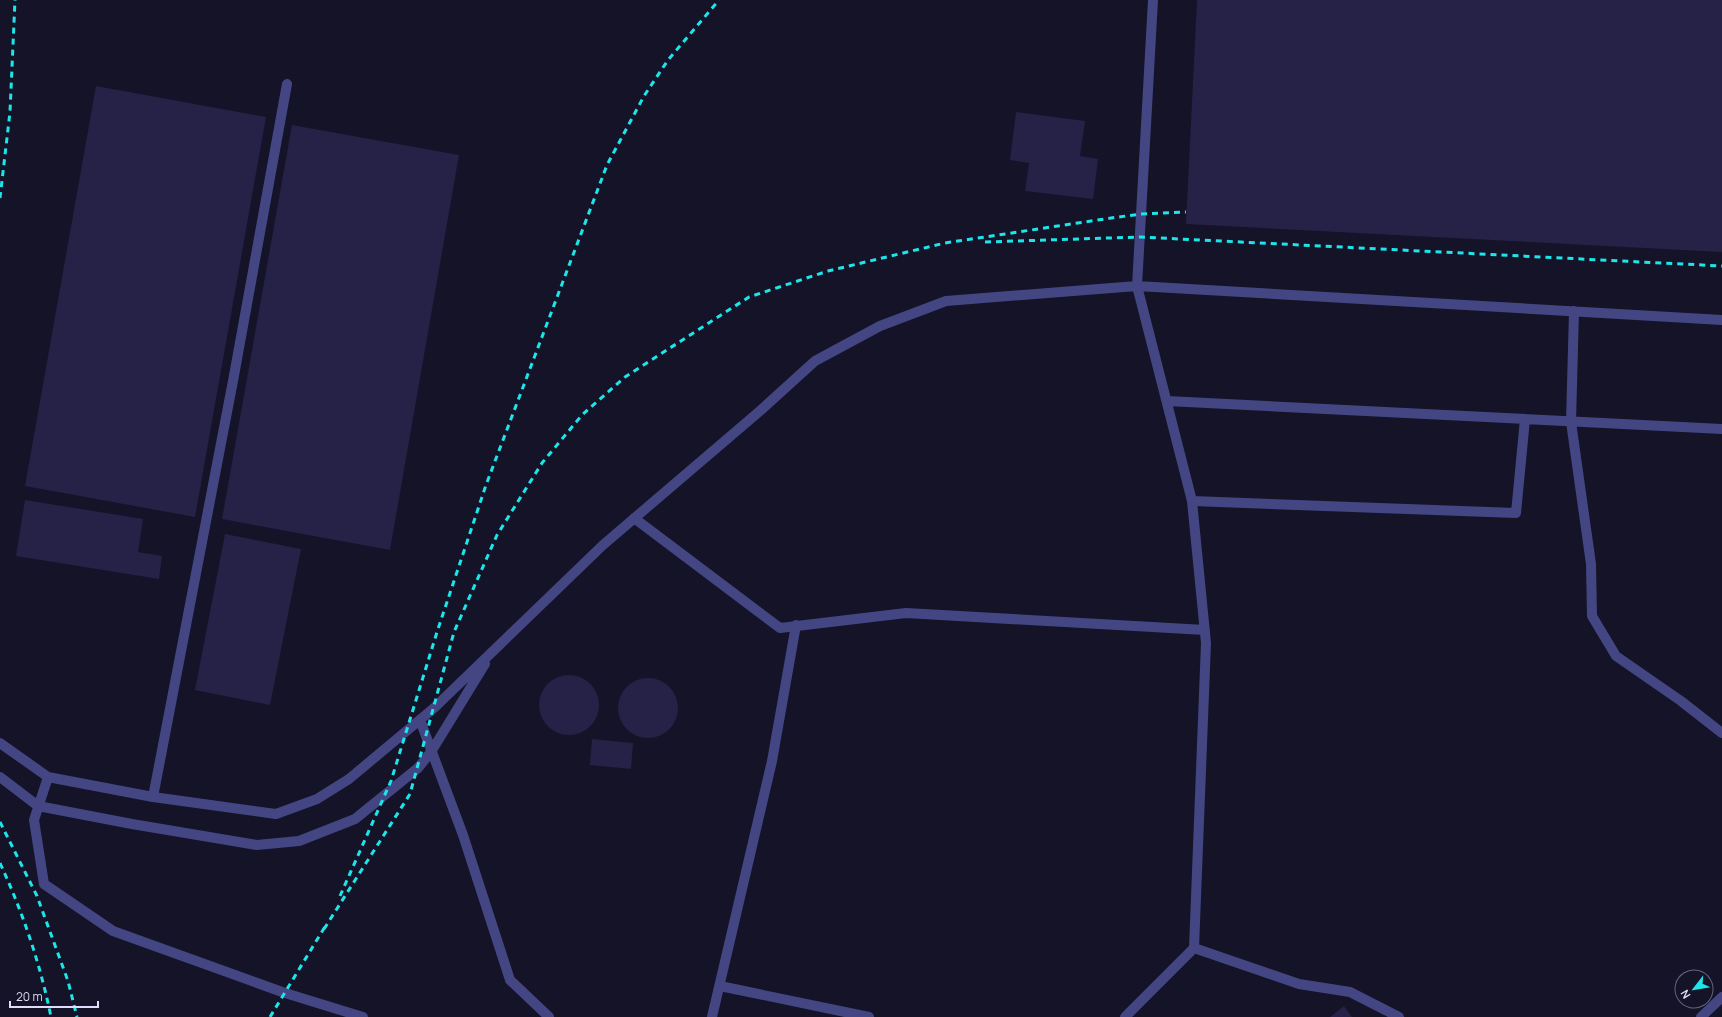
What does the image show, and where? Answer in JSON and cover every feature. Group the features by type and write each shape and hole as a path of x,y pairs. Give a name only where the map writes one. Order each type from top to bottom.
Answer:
{"lane":[{"path":"1126,1017 1194,948 1206,643 1192,501 1137,286 1153,0"},
{"path":"153,797 233,381 287,84"},
{"path":"0,743 48,777 153,797 276,814 317,799 349,779 420,720 603,545 762,410 816,361 880,326 946,300 1137,286 1722,320"},
{"path":"1574,311 1571,422 1591,564 1592,616 1616,656 1681,701 1722,733"},
{"path":"1167,401 1722,429"},
{"path":"1192,501 1516,513 1525,419"},
{"path":"634,518 780,628 906,613 1205,630"},
{"path":"712,1017 772,760 796,625"},
{"path":"0,777 38,806 132,824 257,844 299,841 355,818 418,768 431,752 492,652"},
{"path":"420,720 463,835 510,980 549,1017"},
{"path":"48,777 34,820 44,884 113,931 285,993 363,1017"},
{"path":"1194,948 1299,984 1350,992 1399,1017"},
{"path":"720,986 869,1017"},
{"path":"1701,1017 1722,997"}],"building":[{"path":"1197,0 1722,0 1722,252 1186,224"},
{"path":"96,86 266,117 195,517 25,486"},
{"path":"1016,112 1085,121 1080,156 1098,159 1093,199 1025,191 1029,163 1010,160"},
{"path":"292,125 459,155 390,550 222,519"},
{"path":"25,500 143,519 138,552 162,556 159,579 16,556"},
{"path":"225,534 301,549 270,705 195,690"},
{"path":"569,675 585,680 590,684 594,689 599,705 594,721 590,726 585,730 569,735 553,730 548,726 544,721 539,705 544,689 548,684 553,680"},
{"path":"648,678 665,683 673,691 678,708 673,725 665,733 648,738 631,733 623,725 618,708 623,691 631,683"},
{"path":"592,739 633,743 631,769 590,765"},
{"path":"1344,1006 1352,1017 1330,1017"}],"railway":[{"path":"0,198 10,112 15,0"},
{"path":"340,896 391,781 437,632 486,485 607,165 644,96 668,60 719,0"},
{"path":"324,929 410,794 454,632 497,535 542,463 582,415 625,377 749,297 828,271 945,243 1141,214 1186,212"},
{"path":"985,242 1140,237 1722,266"},
{"path":"0,822 37,896 68,981 77,1017"},
{"path":"0,863 30,938 42,977 51,1017"},
{"path":"270,1017 326,925"}]}
